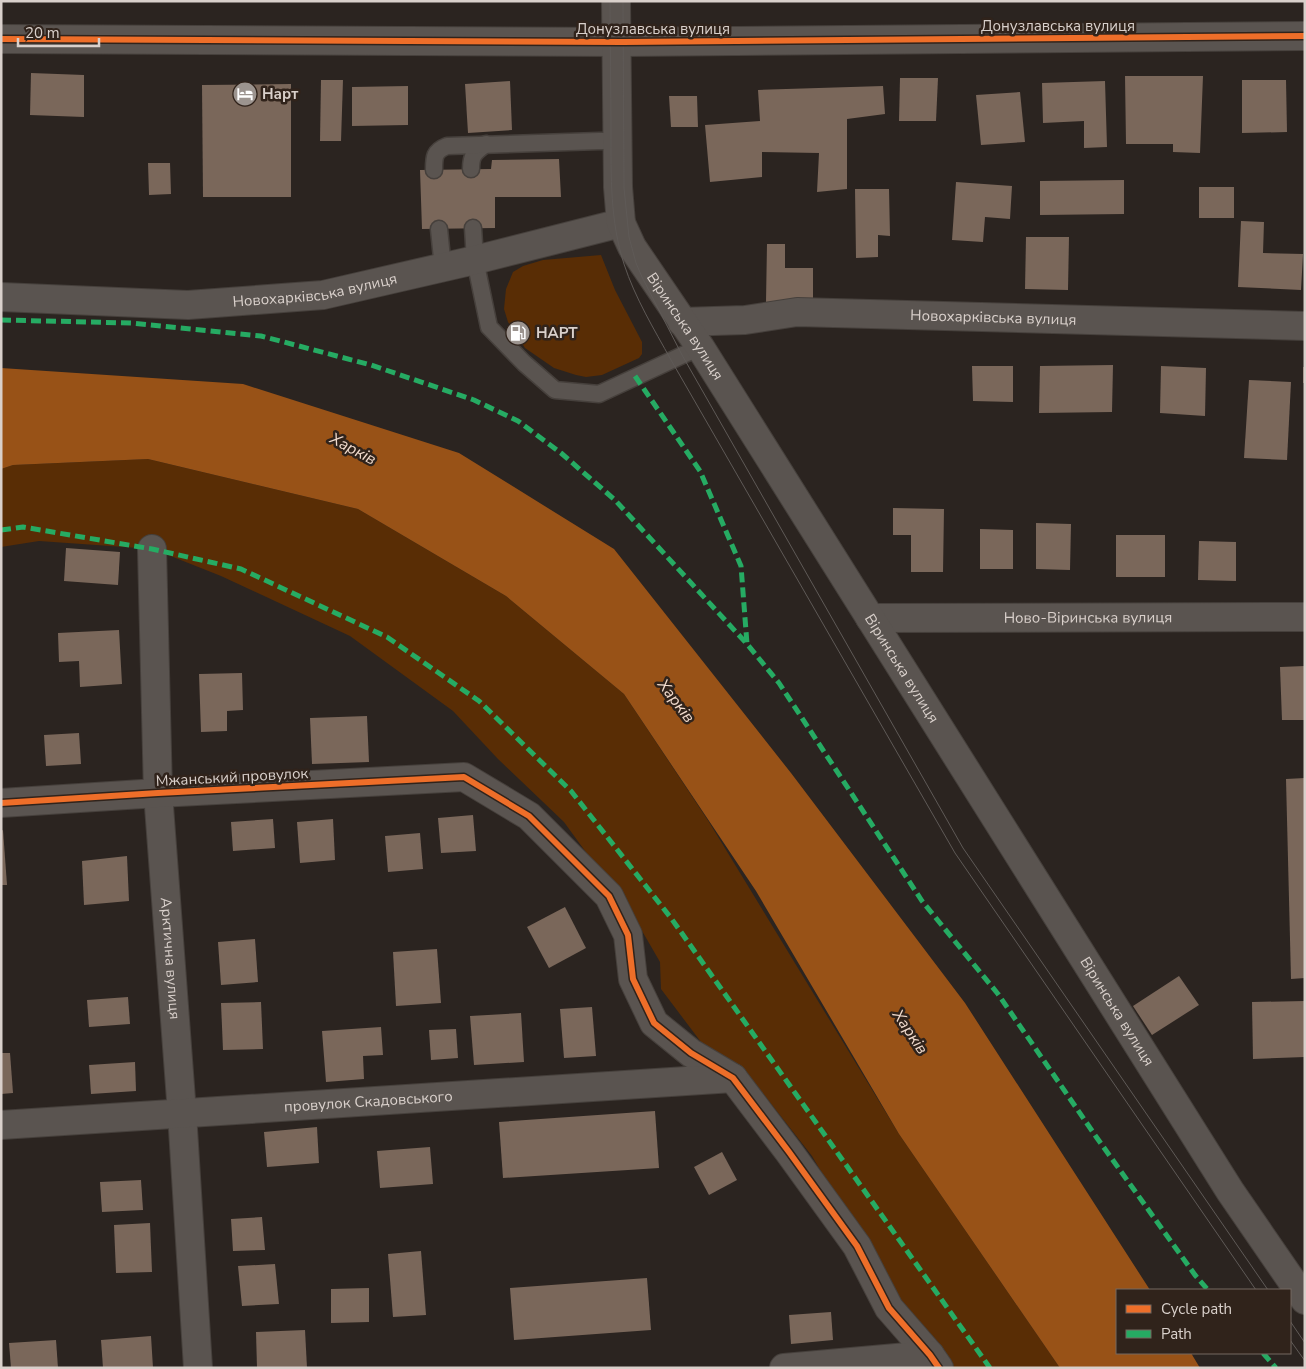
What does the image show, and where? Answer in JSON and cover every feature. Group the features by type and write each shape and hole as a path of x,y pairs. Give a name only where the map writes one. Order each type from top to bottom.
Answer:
{"street":[{"name":"Віринська вулиця","path":"616,1 618,187 621,223 632,247 700,347 1224,1183 1305,1300"},
{"name":"Донузлавська вулиця","path":"1,39 616,42 1305,36"},
{"name":"Новохарківська вулиця","path":"1,297 188,305 323,295 443,268 621,223"},
{"name":"Новохарківська вулиця","path":"682,322 745,320 797,312 1305,326"},
{"name":"Арктична вулиця","path":"152,549 158,793 182,1114 198,1368"},
{"name":"Ново-Віринська вулиця","path":"870,618 1305,617"},
{"name":"Мжанський провулок","path":"1,803 464,777 529,816 609,896 628,936 633,979 654,1023 691,1053 733,1078"},
{"name":"провулок Скадовського","path":"1,1125 733,1078"},
{"path":"733,1078 857,1246 889,1308 934,1361"},
{"path":"784,1368 934,1361"}],"lane":[{"path":"434,170 434,157 439,149 446,146 599,140 618,141"},
{"path":"471,169 471,159 486,144"},
{"path":"473,228 475,260 489,327 524,363 555,390 599,394 700,347"},
{"path":"439,229 443,268"}],"shaded area":[{"path":"601,255 615,290 642,342 642,354 639,358 602,375 586,377 554,368 525,348 508,322 504,309 506,289 513,272 523,266 543,260"},
{"path":"148,459 358,509 506,596 624,694 709,822 899,1134 1060,1368 950,1368 889,1288 812,1156 750,1077 707,1050 661,989 660,962 638,924 564,822 498,759 453,711 350,636 221,576 153,549 39,541 1,547 1,469 13,465"}],"water":[{"name":"Харків","path":"1,368 243,384 459,453 614,549 791,773 965,1003 1149,1289 1116,1289 1116,1354 1192,1354 1200,1368 1060,1368 899,1134 756,891 624,694 506,596 358,509 148,459 13,465 1,469"}],"building":[{"path":"31,73 84,75 84,117 30,115"},
{"path":"1125,76 1203,76 1200,153 1173,152 1173,144 1126,144"},
{"path":"900,78 938,78 936,121 899,121"},
{"path":"321,80 343,80 341,141 320,141"},
{"path":"1242,80 1286,80 1287,132 1242,133"},
{"path":"510,81 512,130 468,133 465,84"},
{"path":"1105,81 1107,147 1084,148 1084,121 1043,123 1042,83"},
{"path":"291,84 291,197 203,197 202,85"},
{"path":"408,86 408,125 352,126 352,87"},
{"path":"883,86 885,114 847,119 847,189 817,192 819,153 762,152 762,177 710,182 705,125 760,121 758,90"},
{"path":"1020,92 1025,142 981,145 976,95"},
{"path":"669,96 697,96 698,127 671,127"},
{"path":"559,159 561,197 495,197 495,228 422,229 420,170 491,169 492,160"},
{"path":"148,163 170,163 171,194 149,195"},
{"path":"1124,180 1124,214 1040,215 1040,181"},
{"path":"956,182 1012,186 1010,219 985,217 983,242 952,240"},
{"path":"1199,187 1234,187 1234,218 1199,218"},
{"path":"855,189 889,189 890,236 878,235 878,257 856,258"},
{"path":"1241,221 1264,222 1263,253 1303,254 1301,290 1238,287"},
{"path":"1026,237 1069,237 1068,290 1025,289"},
{"path":"767,244 785,244 785,268 813,268 813,302 766,302"},
{"path":"1113,365 1112,412 1039,413 1040,366"},
{"path":"972,366 1013,366 1013,402 973,401"},
{"path":"1161,366 1206,368 1205,416 1160,413"},
{"path":"1303,367 1305,367 1305,383 1303,383"},
{"path":"1249,380 1291,382 1287,460 1244,458"},
{"path":"893,508 944,509 943,572 911,572 911,535 893,535"},
{"path":"1036,523 1071,524 1070,570 1036,569"},
{"path":"980,529 1013,530 1013,569 980,569"},
{"path":"1116,535 1165,535 1165,577 1116,577"},
{"path":"1199,541 1236,542 1236,581 1198,580"},
{"path":"66,548 120,552 118,585 64,581"},
{"path":"119,630 122,684 80,687 79,661 59,662 58,633"},
{"path":"1305,666 1305,720 1282,720 1280,667"},
{"path":"242,673 243,710 227,711 227,731 201,732 199,674"},
{"path":"367,716 369,762 312,764 310,718"},
{"path":"79,733 81,764 46,766 44,735"},
{"path":"1305,778 1305,978 1291,979 1286,779"},
{"path":"473,815 476,851 441,853 438,818"},
{"path":"273,819 275,848 233,851 231,822"},
{"path":"333,819 335,860 300,863 297,822"},
{"path":"3,830 7,885 1,885 1,831"},
{"path":"420,833 423,869 388,872 385,836"},
{"path":"127,856 129,901 84,905 82,861"},
{"path":"565,907 586,948 549,968 527,927"},
{"path":"255,939 258,982 221,985 218,942"},
{"path":"437,949 441,1003 396,1006 393,952"},
{"path":"1179,976 1199,1005 1152,1035 1133,1006"},
{"path":"128,997 130,1024 89,1027 87,1000"},
{"path":"1305,1001 1305,1057 1253,1059 1252,1002"},
{"path":"261,1002 263,1049 223,1050 221,1003"},
{"path":"592,1007 596,1056 564,1058 560,1009"},
{"path":"521,1013 524,1062 474,1065 470,1016"},
{"path":"381,1027 383,1055 363,1056 364,1079 326,1082 322,1031"},
{"path":"456,1029 458,1058 431,1060 429,1030"},
{"path":"1,1053 10,1053 13,1093 1,1094"},
{"path":"135,1062 136,1091 91,1094 89,1065"},
{"path":"655,1111 659,1168 503,1178 499,1122"},
{"path":"317,1127 319,1163 267,1167 264,1132"},
{"path":"430,1147 433,1184 380,1188 377,1151"},
{"path":"722,1152 737,1180 709,1195 694,1167"},
{"path":"141,1180 143,1210 102,1212 100,1182"},
{"path":"262,1217 265,1250 233,1251 231,1219"},
{"path":"150,1223 152,1272 116,1273 114,1225"},
{"path":"421,1251 426,1315 393,1317 388,1254"},
{"path":"275,1264 279,1304 242,1306 238,1266"},
{"path":"647,1278 651,1330 514,1340 510,1288"},
{"path":"369,1288 369,1322 331,1323 331,1289"},
{"path":"831,1312 833,1340 791,1344 789,1315"},
{"path":"305,1330 307,1368 257,1368 256,1332"},
{"path":"151,1336 153,1368 103,1368 101,1340"},
{"path":"56,1340 58,1368 11,1368 9,1343"}],"tram line":[{"path":"610,1 612,198 619,248 628,277 639,301 671,360 955,853 1255,1289"},
{"path":"623,1 624,188 629,237 642,277 682,355 963,848 1267,1289"},
{"path":"1291,1322 1305,1343"},
{"path":"1291,1341 1305,1361"}],"marked path":[{"path":"1,320 132,323 261,336 371,365 474,400 518,421 561,453 615,500 747,644 779,683 922,901 998,994 1097,1138 1195,1275 1207,1289"},
{"path":"635,376 700,471 741,566 747,644"},
{"path":"1,530 23,527 152,549 241,569 387,637 479,701 571,791 671,918 990,1368"},
{"path":"1264,1354 1276,1368"}],"cycle path":[{"path":"1,39 623,42 1305,36"},
{"path":"1,803 464,777 529,816 609,896 628,935 633,979 654,1023 691,1053 733,1078 857,1246 889,1308 939,1368"}],"place":[{"name":"Нарт","path":"245,94"},
{"name":"НАРТ","path":"518,333"}]}
